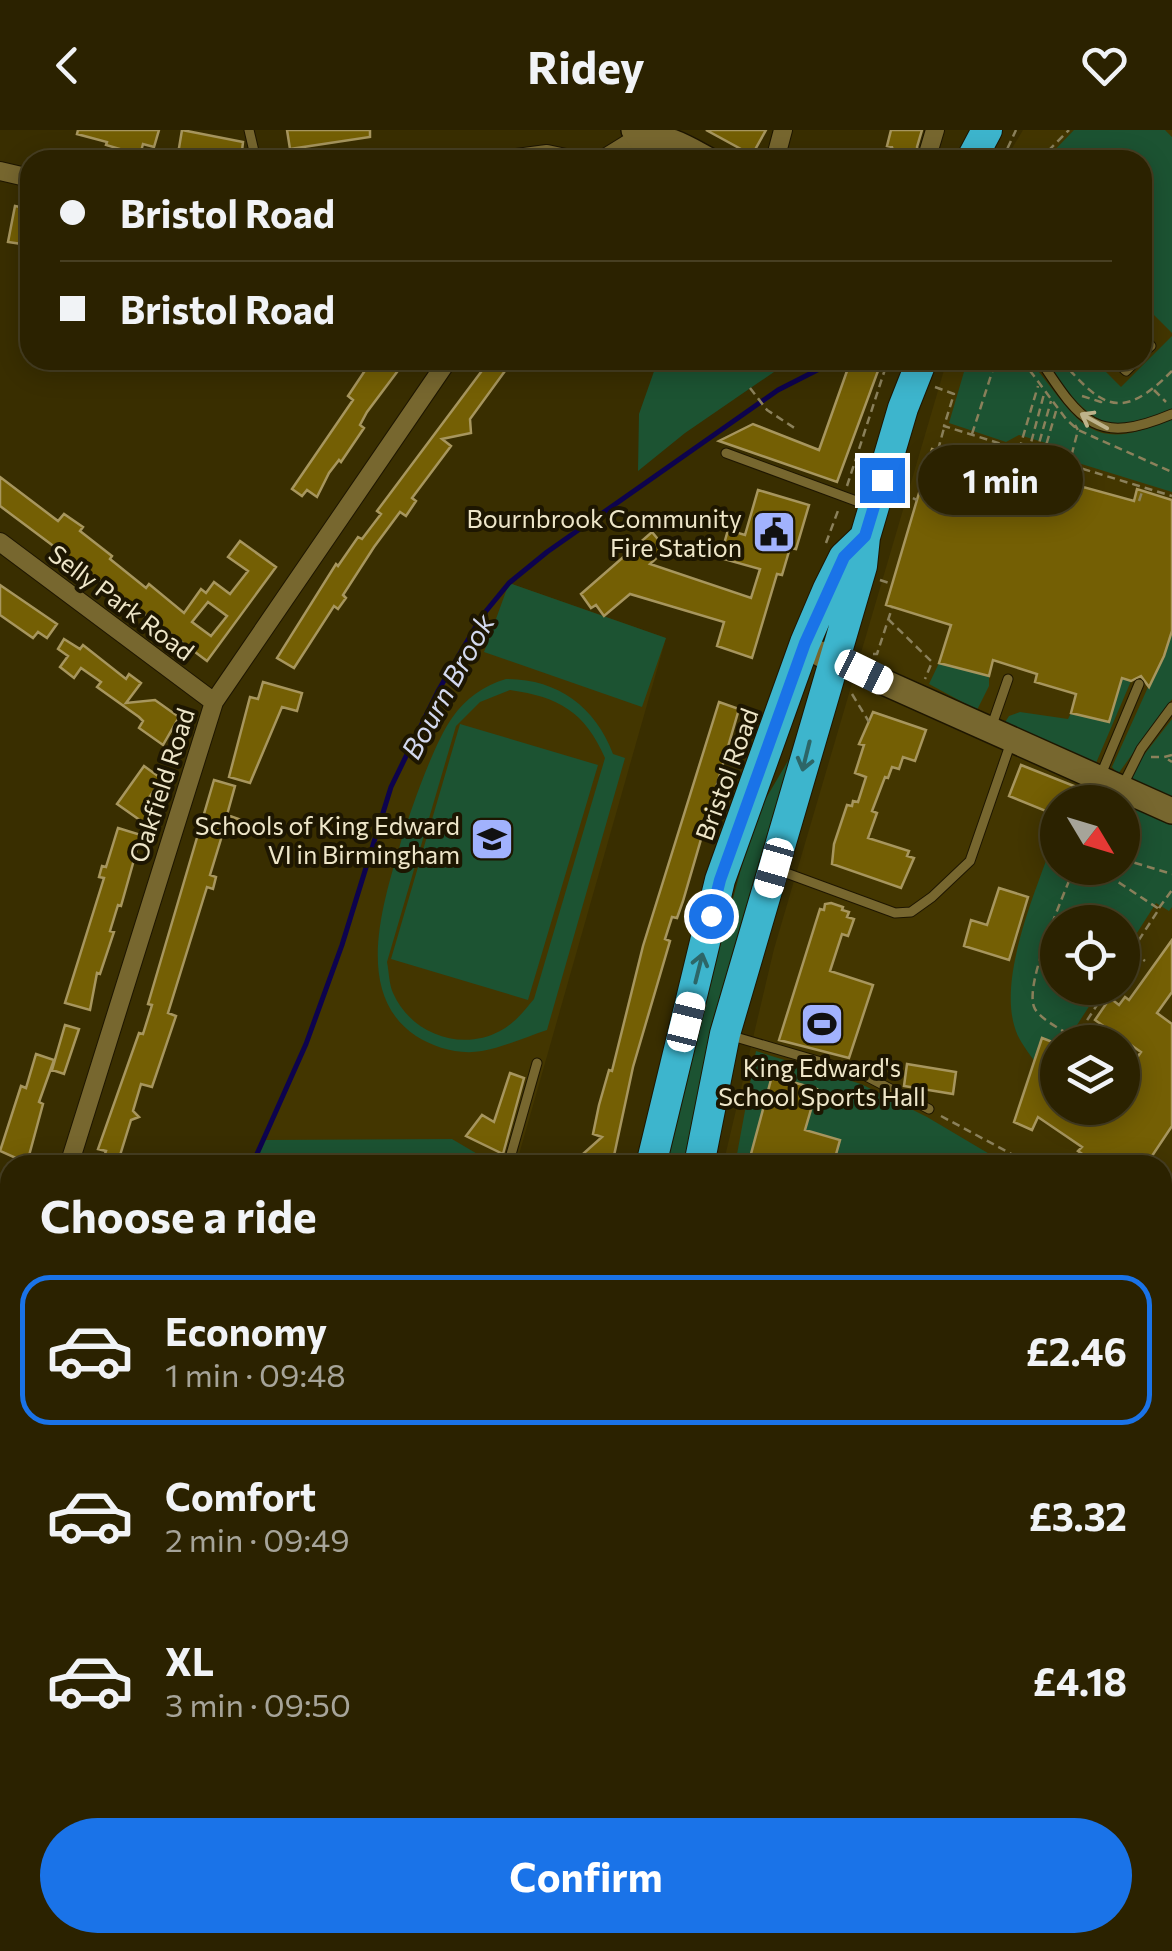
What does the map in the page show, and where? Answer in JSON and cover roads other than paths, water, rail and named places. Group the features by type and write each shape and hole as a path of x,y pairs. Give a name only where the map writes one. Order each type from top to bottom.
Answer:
{"highway":[{"name":"Bristol Road","path":"701,1155 725,1034 862,566 870,522 902,408 904,370"},
{"name":"Bristol Road","path":"902,408 928,374"},
{"name":"Bristol Road","path":"653,1155 720,880 805,643 844,557 870,522"},
{"path":"740,826 764,791 783,749 809,668 818,661 834,662"}],"street":[{"path":"615,150 636,134 674,141 690,150"},
{"name":"Oakfield Road","path":"72,1155 214,702 441,370"},
{"name":"Selly Park Road","path":"0,542 214,702"},
{"path":"805,643 834,662 1110,785"},
{"path":"1140,798 1172,811"}],"lane":[{"path":"1047,370 1086,420 1115,430 1150,424 1172,411"},
{"path":"726,452 844,495 870,522"},
{"path":"774,868 896,913 911,912 932,897 970,861 1002,735 1008,679"},
{"path":"1110,785 1139,684"},
{"path":"1110,785 1172,707"},
{"path":"725,1034 862,1074 929,1109"},
{"path":"511,1155 537,1063"}],"waterway":[{"name":"Bourn Brook","path":"256,1155 306,1044 342,945 391,787 438,691 482,616 509,583 547,552 778,390 817,370"}],"place":[{"name":"Bournbrook Community Fire Station","path":"774,532"},
{"name":"Schools of King Edward VI in Birmingham","path":"492,839"},
{"name":"King Edward's School Sports Hall","path":"822,1024"}]}
